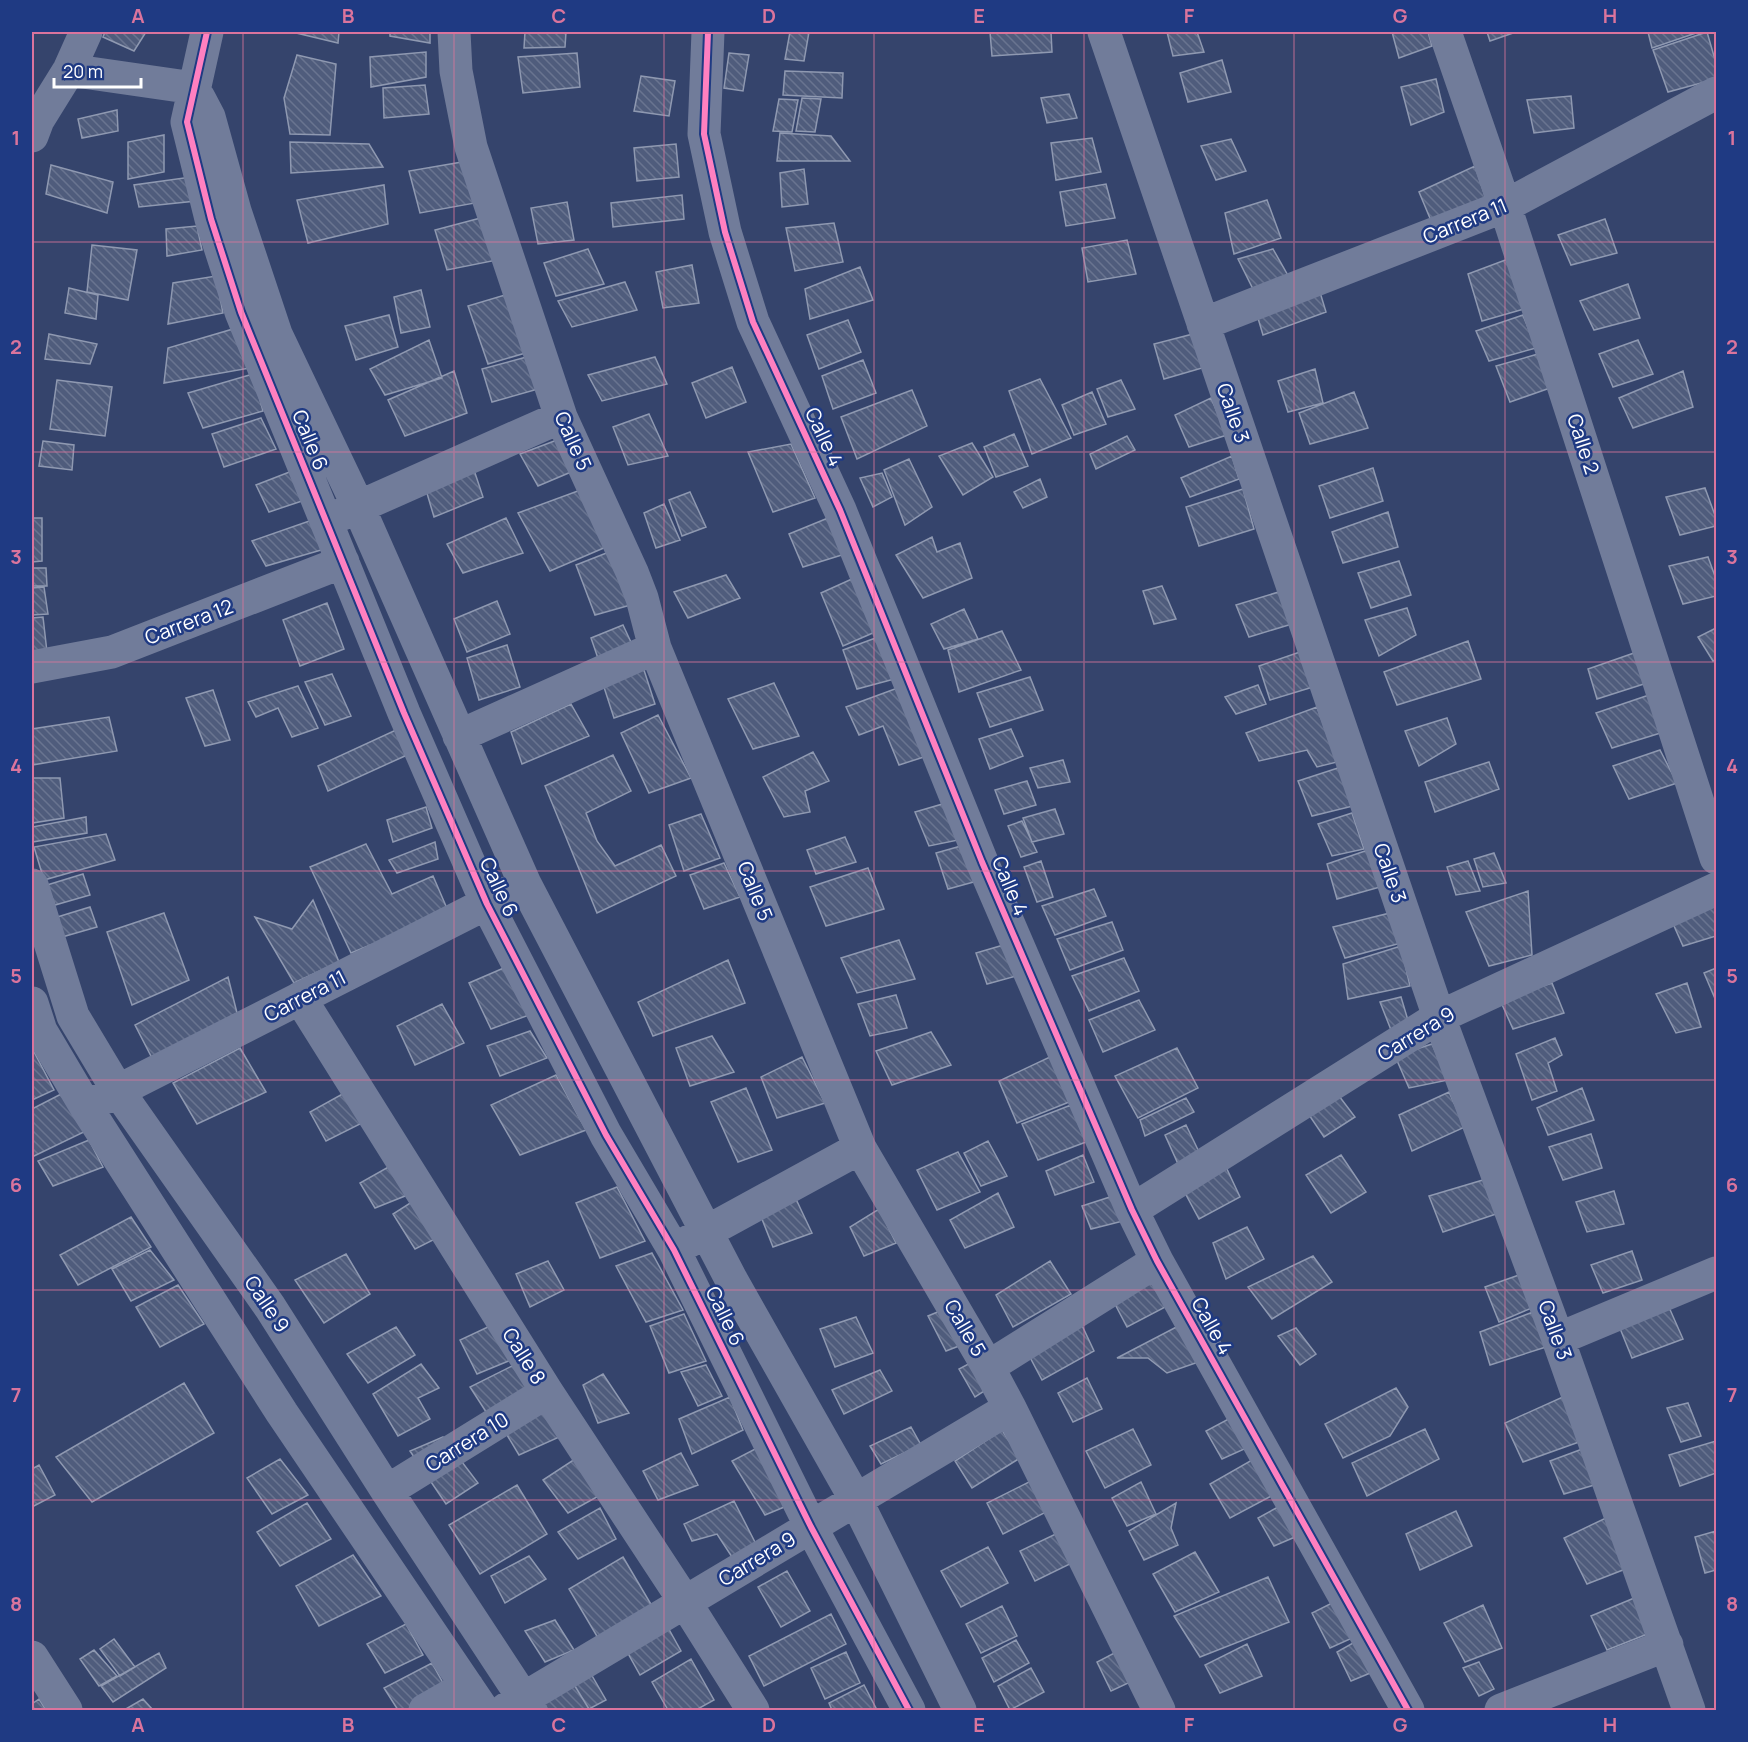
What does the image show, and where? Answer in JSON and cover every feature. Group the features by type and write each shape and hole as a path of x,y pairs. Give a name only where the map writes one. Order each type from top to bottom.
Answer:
{"street":[{"path":"34,124 69,70 86,32"},
{"name":"Calle 6","path":"207,32 187,122 211,219 241,312 404,713 487,904 606,1135 674,1250 811,1527 909,1710"},
{"name":"Calle 5","path":"454,32 456,71 471,147 561,417 632,572 642,598 655,648 860,1148 988,1366 1159,1710"},
{"name":"Calle 4","path":"708,32 704,134 725,232 753,322 840,510 982,862 1132,1210 1157,1261 1408,1710"},
{"name":"Calle 3","path":"1104,32 1439,1017 1558,1339 1689,1710"},
{"name":"Calle 2","path":"1445,32 1505,206 1716,858"},
{"path":"69,70 194,88"},
{"name":"Calle 6","path":"194,88 209,117 235,211 276,334 359,508 525,884 705,1231 856,1500 960,1710"},
{"name":"Carrera 11","path":"1203,324 1505,206 1716,93"},
{"path":"325,521 359,508 561,417"},
{"name":"Carrera 12","path":"32,667 112,652 343,562"},
{"path":"459,736 655,648"},
{"name":"Carrera 11","path":"86,1107 525,884"},
{"name":"Calle 9","path":"32,885 73,1016 118,1091 270,1307 520,1706"},
{"name":"Carrera 9","path":"1132,1210 1439,1017 1716,889"},
{"name":"Calle 8","path":"300,998 547,1392 753,1710"},
{"path":"32,1003 41,1031 86,1107 282,1413 475,1698 425,1710"},
{"path":"674,1250 860,1148"},
{"path":"988,1366 1157,1261"},
{"path":"1558,1339 1716,1273"},
{"name":"Carrera 10","path":"387,1491 547,1392"},
{"name":"Carrera 9","path":"520,1706 685,1602 1010,1408"},
{"path":"1501,1710 1667,1645"},
{"path":"32,1657 66,1710"}],"building":[{"path":"105,32 146,32 134,51 103,37"},
{"path":"292,32 339,32 338,43"},
{"path":"390,32 430,32 430,43 390,36"},
{"path":"525,32 566,32 565,47 524,48"},
{"path":"790,32 809,32 804,61 785,59"},
{"path":"990,32 1051,32 1052,52 992,56"},
{"path":"1167,32 1197,32 1204,52 1173,56"},
{"path":"1392,32 1428,32 1432,46 1399,58"},
{"path":"1487,32 1516,32 1490,41"},
{"path":"1648,32 1699,32 1652,48"},
{"path":"1707,32 1716,63 1716,79 1668,92 1653,50"},
{"path":"426,52 426,77 371,87 370,57"},
{"path":"577,53 580,87 523,93 518,57"},
{"path":"729,53 749,55 743,91 724,88"},
{"path":"297,55 336,64 330,135 290,134 284,98"},
{"path":"1222,60 1231,92 1188,102 1180,73"},
{"path":"785,71 843,73 842,98 783,95"},
{"path":"641,76 675,81 669,116 634,111"},
{"path":"1436,79 1444,112 1411,125 1401,87"},
{"path":"425,85 429,114 384,118 383,88"},
{"path":"1069,94 1077,118 1047,123 1041,98"},
{"path":"1571,96 1574,128 1534,133 1527,100"},
{"path":"802,98 821,99 815,132 796,131"},
{"path":"779,99 798,100 792,132 773,131"},
{"path":"117,110 118,131 82,138 78,119"},
{"path":"780,133 831,136 850,161 777,161"},
{"path":"164,135 164,172 128,179 128,142"},
{"path":"1092,138 1101,172 1056,180 1051,143"},
{"path":"1231,139 1246,171 1216,180 1201,146"},
{"path":"290,142 369,144 383,167 291,173"},
{"path":"676,144 679,177 637,181 634,148"},
{"path":"474,160 475,203 420,213 409,171"},
{"path":"51,165 113,182 107,213 46,194"},
{"path":"1475,166 1488,205 1432,223 1419,192"},
{"path":"804,169 808,204 782,207 780,173"},
{"path":"191,177 196,201 139,207 134,185"},
{"path":"1106,184 1115,218 1066,226 1060,192"},
{"path":"384,185 388,224 308,243 297,200"},
{"path":"682,195 684,219 613,227 611,203"},
{"path":"1267,200 1281,238 1234,254 1225,213"},
{"path":"567,202 574,240 538,244 531,208"},
{"path":"492,215 502,259 447,270 435,230"},
{"path":"1605,219 1617,253 1571,265 1558,235"},
{"path":"834,223 843,262 795,271 786,228"},
{"path":"197,226 202,250 167,256 166,229"},
{"path":"1127,240 1136,274 1088,282 1082,248"},
{"path":"92,245 137,250 128,300 87,292"},
{"path":"588,249 604,284 556,296 544,263"},
{"path":"1273,249 1290,279 1253,289 1238,259"},
{"path":"1508,259 1524,309 1482,321 1468,274"},
{"path":"692,265 699,303 663,308 656,272"},
{"path":"860,267 873,300 810,319 805,289"},
{"path":"216,276 223,313 168,324 173,283"},
{"path":"1316,279 1326,312 1263,335 1252,298"},
{"path":"625,282 637,310 572,327 558,301"},
{"path":"1628,284 1640,318 1594,330 1580,301"},
{"path":"69,288 98,295 96,319 65,313"},
{"path":"421,290 430,327 401,333 394,297"},
{"path":"515,292 529,352 488,364 468,306"},
{"path":"389,315 398,347 356,360 345,326"},
{"path":"1523,315 1536,348 1489,361 1476,331"},
{"path":"848,320 861,352 819,369 807,335"},
{"path":"233,329 250,368 164,383 168,348"},
{"path":"49,334 97,344 90,364 45,359"},
{"path":"1193,334 1202,368 1164,379 1154,344"},
{"path":"429,340 442,378 385,395 370,369"},
{"path":"1638,340 1653,374 1613,387 1599,354"},
{"path":"1538,354 1550,388 1510,402 1496,366"},
{"path":"534,355 545,387 492,402 482,369"},
{"path":"655,357 667,384 602,401 588,375"},
{"path":"863,360 876,393 833,409 822,376"},
{"path":"732,367 746,402 706,418 692,383"},
{"path":"1315,369 1323,403 1288,412 1278,381"},
{"path":"454,371 467,413 405,436 388,400"},
{"path":"1683,371 1693,407 1633,428 1619,398"},
{"path":"253,374 263,411 203,428 188,393"},
{"path":"1040,379 1071,438 1032,454 1009,391"},
{"path":"57,380 112,387 105,436 50,429"},
{"path":"1121,380 1135,409 1108,417 1097,389"},
{"path":"912,390 927,426 857,459 841,417"},
{"path":"1092,392 1106,424 1074,435 1062,405"},
{"path":"1354,392 1368,428 1310,444 1299,413"},
{"path":"1211,398 1227,435 1189,447 1175,415"},
{"path":"649,414 668,456 628,465 613,427"},
{"path":"261,418 276,449 224,467 212,434"},
{"path":"1014,434 1028,466 996,477 984,447"},
{"path":"1127,436 1135,450 1096,469 1090,454"},
{"path":"557,440 571,472 538,486 520,454"},
{"path":"43,441 74,445 72,470 39,466"},
{"path":"972,443 993,477 963,495 939,456"},
{"path":"791,444 815,498 773,512 748,452"},
{"path":"469,455 483,497 434,517 421,473"},
{"path":"1232,456 1239,479 1190,497 1181,478"},
{"path":"909,459 932,507 905,525 884,470"},
{"path":"1373,468 1383,501 1330,518 1319,486"},
{"path":"292,471 302,501 269,512 256,485"},
{"path":"882,473 892,497 873,507 860,478"},
{"path":"1040,479 1047,497 1023,508 1014,492"},
{"path":"586,488 606,547 550,571 518,513"},
{"path":"1705,488 1716,518 1716,526 1680,535 1666,497"},
{"path":"1243,489 1254,529 1199,546 1186,507"},
{"path":"690,492 706,527 682,536 669,500"},
{"path":"664,504 680,540 656,548 644,513"},
{"path":"1388,512 1398,547 1343,563 1332,532"},
{"path":"32,518 42,518 42,561 32,562"},
{"path":"318,518 328,548 266,566 252,541"},
{"path":"506,518 523,553 463,573 447,544"},
{"path":"828,518 845,554 803,567 789,534"},
{"path":"932,537 937,552 960,543 972,578 923,598 896,555"},
{"path":"609,552 634,604 595,615 576,565"},
{"path":"1708,557 1716,579 1716,596 1683,604 1669,566"},
{"path":"1399,561 1411,595 1371,608 1358,573"},
{"path":"32,568 46,568 47,586 32,586"},
{"path":"726,575 740,598 688,618 674,592"},
{"path":"854,578 875,632 843,646 821,593"},
{"path":"1162,586 1176,619 1154,624 1143,591"},
{"path":"44,587 48,614 32,615 32,588"},
{"path":"1282,591 1292,624 1249,637 1236,605"},
{"path":"497,601 510,634 467,652 454,619"},
{"path":"327,603 344,649 300,666 283,620"},
{"path":"1407,608 1416,635 1379,656 1365,620"},
{"path":"964,609 978,639 944,649 931,624"},
{"path":"43,617 47,652 32,654 32,618"},
{"path":"623,625 637,655 602,670 591,638"},
{"path":"1716,628 1716,660 1713,661 1698,637"},
{"path":"1002,631 1021,670 959,692 948,650"},
{"path":"881,636 898,678 857,689 843,650"},
{"path":"1468,641 1481,679 1397,705 1384,672"},
{"path":"507,645 520,687 479,700 467,658"},
{"path":"1300,652 1313,687 1270,700 1259,666"},
{"path":"1634,653 1647,683 1597,699 1588,669"},
{"path":"643,667 655,704 614,718 602,681"},
{"path":"332,674 351,716 325,725 305,682"},
{"path":"1030,677 1043,710 990,727 977,693"},
{"path":"774,683 799,736 753,749 728,699"},
{"path":"1258,685 1266,704 1236,714 1225,697"},
{"path":"298,686 318,728 292,737 278,708 256,717 248,702"},
{"path":"903,686 927,756 899,765 883,726 859,735 846,707"},
{"path":"213,690 230,740 205,746 186,698"},
{"path":"1652,694 1667,731 1612,748 1596,713"},
{"path":"571,704 589,736 522,764 511,732"},
{"path":"1317,707 1337,762 1317,767 1307,750 1259,761 1246,733"},
{"path":"658,715 691,778 649,793 621,733"},
{"path":"109,717 117,751 32,765 32,729"},
{"path":"1447,718 1456,744 1419,766 1405,731"},
{"path":"1011,729 1023,756 990,769 979,739"},
{"path":"396,730 407,755 328,791 318,766"},
{"path":"1660,750 1677,783 1629,799 1613,766"},
{"path":"813,752 829,781 805,791 810,812 784,817 763,777"},
{"path":"613,755 631,791 586,813 597,841 615,866 661,845 676,876 597,913 545,786"},
{"path":"1063,760 1070,782 1038,788 1030,768"},
{"path":"1489,762 1499,789 1435,812 1425,782"},
{"path":"1341,767 1353,806 1312,816 1298,781"},
{"path":"32,778 60,778 64,818 32,823"},
{"path":"1027,781 1036,805 1004,814 995,790"},
{"path":"946,803 963,839 929,846 915,812"},
{"path":"426,807 432,828 393,842 387,820"},
{"path":"1055,809 1064,834 1032,842 1023,818"},
{"path":"1352,813 1364,849 1332,856 1318,824"},
{"path":"701,814 720,858 684,871 669,825"},
{"path":"86,817 87,833 32,842 32,827"},
{"path":"1022,821 1037,852 1021,857 1008,826"},
{"path":"106,834 115,860 44,880 34,847"},
{"path":"845,837 856,862 816,874 807,850"},
{"path":"435,842 438,859 397,873 389,860"},
{"path":"366,844 392,894 433,876 449,913 351,953 310,867"},
{"path":"968,844 981,880 948,889 936,853"},
{"path":"1368,850 1380,887 1337,899 1327,864"},
{"path":"1494,853 1506,883 1483,887 1474,859"},
{"path":"1041,861 1053,897 1037,902 1024,867"},
{"path":"1468,861 1480,891 1456,895 1447,867"},
{"path":"724,863 740,897 704,909 690,875"},
{"path":"868,868 884,909 826,926 810,887"},
{"path":"83,874 90,895 55,905 47,885"},
{"path":"1094,889 1106,916 1055,935 1042,906"},
{"path":"1528,891 1532,955 1489,966 1466,912"},
{"path":"313,900 339,962 294,983 255,917 292,929"},
{"path":"1716,903 1716,936 1683,946 1670,917"},
{"path":"90,907 97,927 62,937 54,918"},
{"path":"164,913 189,980 132,1005 107,932"},
{"path":"1390,913 1401,943 1345,958 1333,927"},
{"path":"1112,922 1123,950 1070,970 1057,939"},
{"path":"899,940 915,979 857,993 841,958"},
{"path":"1007,944 1020,975 987,984 976,953"},
{"path":"1401,946 1410,986 1348,999 1343,964"},
{"path":"1124,958 1139,991 1089,1011 1072,976"},
{"path":"728,960 745,1003 653,1036 638,1002"},
{"path":"506,967 529,1015 491,1029 469,983"},
{"path":"1716,968 1716,1001 1704,973"},
{"path":"228,977 237,1013 153,1060 135,1025"},
{"path":"1552,983 1564,1013 1513,1029 1500,1000"},
{"path":"1687,983 1701,1027 1676,1033 1656,994"},
{"path":"896,995 907,1028 870,1036 858,1004"},
{"path":"1401,997 1410,1027 1391,1030 1380,1002"},
{"path":"1139,1000 1155,1030 1103,1052 1089,1020"},
{"path":"442,1004 464,1043 415,1065 397,1026"},
{"path":"530,1031 547,1058 500,1076 487,1046"},
{"path":"931,1032 951,1065 892,1085 876,1051"},
{"path":"712,1036 734,1072 690,1086 676,1048"},
{"path":"1555,1038 1562,1055 1548,1063 1557,1091 1532,1100 1516,1054"},
{"path":"1432,1044 1448,1080 1409,1088 1395,1056"},
{"path":"240,1048 266,1092 197,1124 173,1083"},
{"path":"1177,1048 1198,1088 1138,1118 1115,1076"},
{"path":"32,1051 54,1090 32,1100"},
{"path":"1052,1056 1069,1102 1017,1123 999,1081"},
{"path":"802,1057 825,1103 777,1118 761,1077"},
{"path":"556,1075 586,1130 520,1155 491,1105"},
{"path":"746,1088 772,1150 738,1162 711,1102"},
{"path":"1582,1088 1594,1120 1548,1135 1537,1108"},
{"path":"65,1092 88,1130 32,1157 32,1109"},
{"path":"346,1092 362,1123 326,1141 310,1112"},
{"path":"1336,1092 1355,1117 1324,1137 1305,1109"},
{"path":"1449,1092 1465,1127 1412,1151 1399,1115"},
{"path":"1186,1098 1194,1112 1145,1136 1140,1120"},
{"path":"1071,1105 1086,1142 1038,1160 1022,1124"},
{"path":"1186,1125 1202,1158 1179,1166 1165,1135"},
{"path":"1591,1134 1602,1168 1563,1180 1549,1147"},
{"path":"89,1140 103,1167 53,1186 38,1161"},
{"path":"988,1141 1007,1176 981,1186 964,1153"},
{"path":"958,1152 980,1192 937,1210 917,1170"},
{"path":"1083,1155 1094,1182 1055,1195 1046,1171"},
{"path":"1341,1155 1366,1192 1331,1213 1306,1175"},
{"path":"399,1161 415,1192 375,1208 360,1183"},
{"path":"1226,1167 1240,1197 1199,1219 1184,1191"},
{"path":"1483,1180 1496,1214 1443,1232 1429,1196"},
{"path":"617,1187 645,1241 600,1258 576,1203"},
{"path":"1614,1191 1624,1224 1587,1232 1576,1202"},
{"path":"998,1193 1014,1227 965,1248 950,1220"},
{"path":"1113,1196 1123,1221 1091,1229 1082,1206"},
{"path":"795,1197 812,1233 773,1247 758,1209"},
{"path":"418,1198 439,1237 415,1249 393,1214"},
{"path":"879,1209 896,1243 864,1256 850,1227"},
{"path":"131,1217 151,1247 78,1285 60,1255"},
{"path":"1247,1227 1264,1259 1226,1279 1213,1243"},
{"path":"150,1250 174,1280 131,1301 112,1269"},
{"path":"1632,1251 1642,1280 1603,1293 1591,1265"},
{"path":"652,1253 683,1310 646,1322 616,1266"},
{"path":"346,1254 370,1294 324,1323 295,1280"},
{"path":"1313,1256 1332,1282 1272,1319 1248,1287"},
{"path":"548,1261 564,1290 530,1307 516,1274"},
{"path":"1050,1261 1071,1294 1013,1327 996,1295"},
{"path":"1149,1261 1171,1304 1127,1327 1106,1287"},
{"path":"1519,1275 1534,1307 1499,1322 1485,1287"},
{"path":"178,1285 204,1324 160,1347 136,1307"},
{"path":"1668,1305 1683,1339 1632,1358 1617,1321"},
{"path":"945,1309 964,1344 946,1351 928,1316"},
{"path":"1533,1312 1546,1347 1490,1365 1480,1332"},
{"path":"684,1314 706,1361 669,1373 650,1326"},
{"path":"856,1317 873,1353 835,1367 820,1329"},
{"path":"1079,1319 1094,1351 1042,1380 1023,1344"},
{"path":"1184,1323 1204,1360 1167,1373 1148,1358 1117,1358"},
{"path":"490,1326 511,1360 477,1374 460,1340"},
{"path":"396,1327 415,1355 368,1383 347,1354"},
{"path":"1296,1328 1316,1354 1300,1365 1278,1336"},
{"path":"974,1361 989,1388 975,1397 959,1369"},
{"path":"421,1364 439,1388 418,1398 430,1419 398,1436 373,1394"},
{"path":"514,1365 534,1400 490,1418 470,1387"},
{"path":"706,1365 722,1396 698,1406 681,1372"},
{"path":"880,1370 892,1391 844,1414 832,1390"},
{"path":"603,1374 629,1413 598,1423 583,1385"},
{"path":"1087,1378 1102,1409 1073,1422 1058,1393"},
{"path":"184,1383 214,1433 92,1502 56,1457"},
{"path":"1396,1388 1408,1407 1390,1436 1343,1458 1325,1424"},
{"path":"1565,1396 1579,1442 1523,1462 1505,1423"},
{"path":"730,1397 743,1430 692,1454 679,1419"},
{"path":"549,1403 566,1434 519,1455 504,1430"},
{"path":"1688,1403 1701,1436 1681,1442 1667,1408"},
{"path":"1236,1415 1251,1446 1222,1459 1206,1431"},
{"path":"911,1427 921,1445 881,1464 870,1446"},
{"path":"1133,1429 1151,1465 1105,1488 1086,1451"},
{"path":"1425,1429 1439,1459 1367,1496 1352,1463"},
{"path":"1002,1430 1020,1458 972,1488 955,1461"},
{"path":"443,1437 478,1483 446,1504 410,1451"},
{"path":"1716,1441 1716,1473 1680,1486 1669,1455"},
{"path":"759,1447 789,1505 765,1515 732,1461"},
{"path":"1585,1448 1601,1483 1564,1494 1550,1461"},
{"path":"681,1453 698,1485 658,1500 643,1471"},
{"path":"1259,1456 1277,1493 1230,1518 1210,1484"},
{"path":"578,1457 604,1493 568,1513 543,1480"},
{"path":"280,1459 308,1495 272,1514 247,1478"},
{"path":"39,1465 55,1495 32,1507 32,1469"},
{"path":"1035,1479 1050,1510 1003,1534 987,1503"},
{"path":"1141,1482 1156,1514 1127,1526 1112,1498"},
{"path":"517,1485 547,1534 480,1574 449,1525"},
{"path":"734,1501 759,1550 734,1560 717,1534 692,1541 684,1524"},
{"path":"1287,1502 1302,1534 1274,1546 1258,1518"},
{"path":"307,1503 331,1539 280,1566 257,1532"},
{"path":"1176,1503 1171,1528 1178,1545 1144,1560 1129,1531"},
{"path":"600,1508 616,1539 578,1559 558,1532"},
{"path":"1456,1511 1472,1546 1420,1570 1406,1534"},
{"path":"1608,1517 1628,1568 1587,1584 1564,1538"},
{"path":"1062,1531 1076,1561 1035,1581 1020,1551"},
{"path":"1716,1531 1716,1570 1705,1573 1695,1537"},
{"path":"988,1547 1008,1583 961,1607 941,1571"},
{"path":"1195,1552 1219,1592 1175,1612 1153,1574"},
{"path":"353,1555 381,1596 319,1626 296,1586"},
{"path":"529,1556 546,1579 505,1603 491,1576"},
{"path":"623,1557 652,1606 598,1638 569,1589"},
{"path":"787,1571 810,1611 781,1627 758,1587"},
{"path":"1268,1577 1289,1622 1200,1657 1174,1616"},
{"path":"1639,1596 1655,1631 1607,1650 1591,1616"},
{"path":"1340,1599 1359,1635 1330,1648 1312,1613"},
{"path":"1483,1605 1502,1648 1465,1662 1444,1623"},
{"path":"1002,1606 1017,1636 981,1653 966,1624"},
{"path":"831,1614 846,1644 764,1686 749,1656"},
{"path":"555,1620 574,1650 545,1662 525,1631"},
{"path":"406,1624 423,1655 385,1673 367,1644"},
{"path":"666,1624 681,1651 640,1675 625,1648"},
{"path":"114,1639 135,1667 120,1676 100,1649"},
{"path":"1360,1639 1375,1671 1351,1681 1337,1652"},
{"path":"1016,1640 1029,1663 994,1682 982,1658"},
{"path":"1247,1644 1262,1676 1220,1693 1205,1665"},
{"path":"1124,1648 1139,1678 1111,1691 1097,1662"},
{"path":"94,1650 117,1676 99,1686 80,1659"},
{"path":"846,1652 860,1683 825,1699 811,1668"},
{"path":"159,1653 166,1668 113,1702 101,1686"},
{"path":"691,1659 714,1700 696,1710 668,1710 652,1682"},
{"path":"1479,1662 1494,1689 1479,1696 1463,1668"},
{"path":"432,1663 449,1694 413,1710 398,1710 384,1688"},
{"path":"587,1667 606,1700 589,1709 570,1678"},
{"path":"1031,1668 1044,1692 1010,1710 998,1686"},
{"path":"570,1678 589,1709 541,1710 534,1699"},
{"path":"864,1685 877,1710 832,1710 829,1703"},
{"path":"39,1699 46,1710 32,1710 32,1704"},
{"path":"143,1699 153,1710 124,1710"}],"cycle path":[{"path":"207,32 187,122 211,219 241,312 404,713 487,904 606,1135 674,1250 811,1527 909,1710"},
{"path":"708,32 704,134 725,232 753,322 840,510 982,862 1132,1210 1157,1261 1408,1710"}]}
